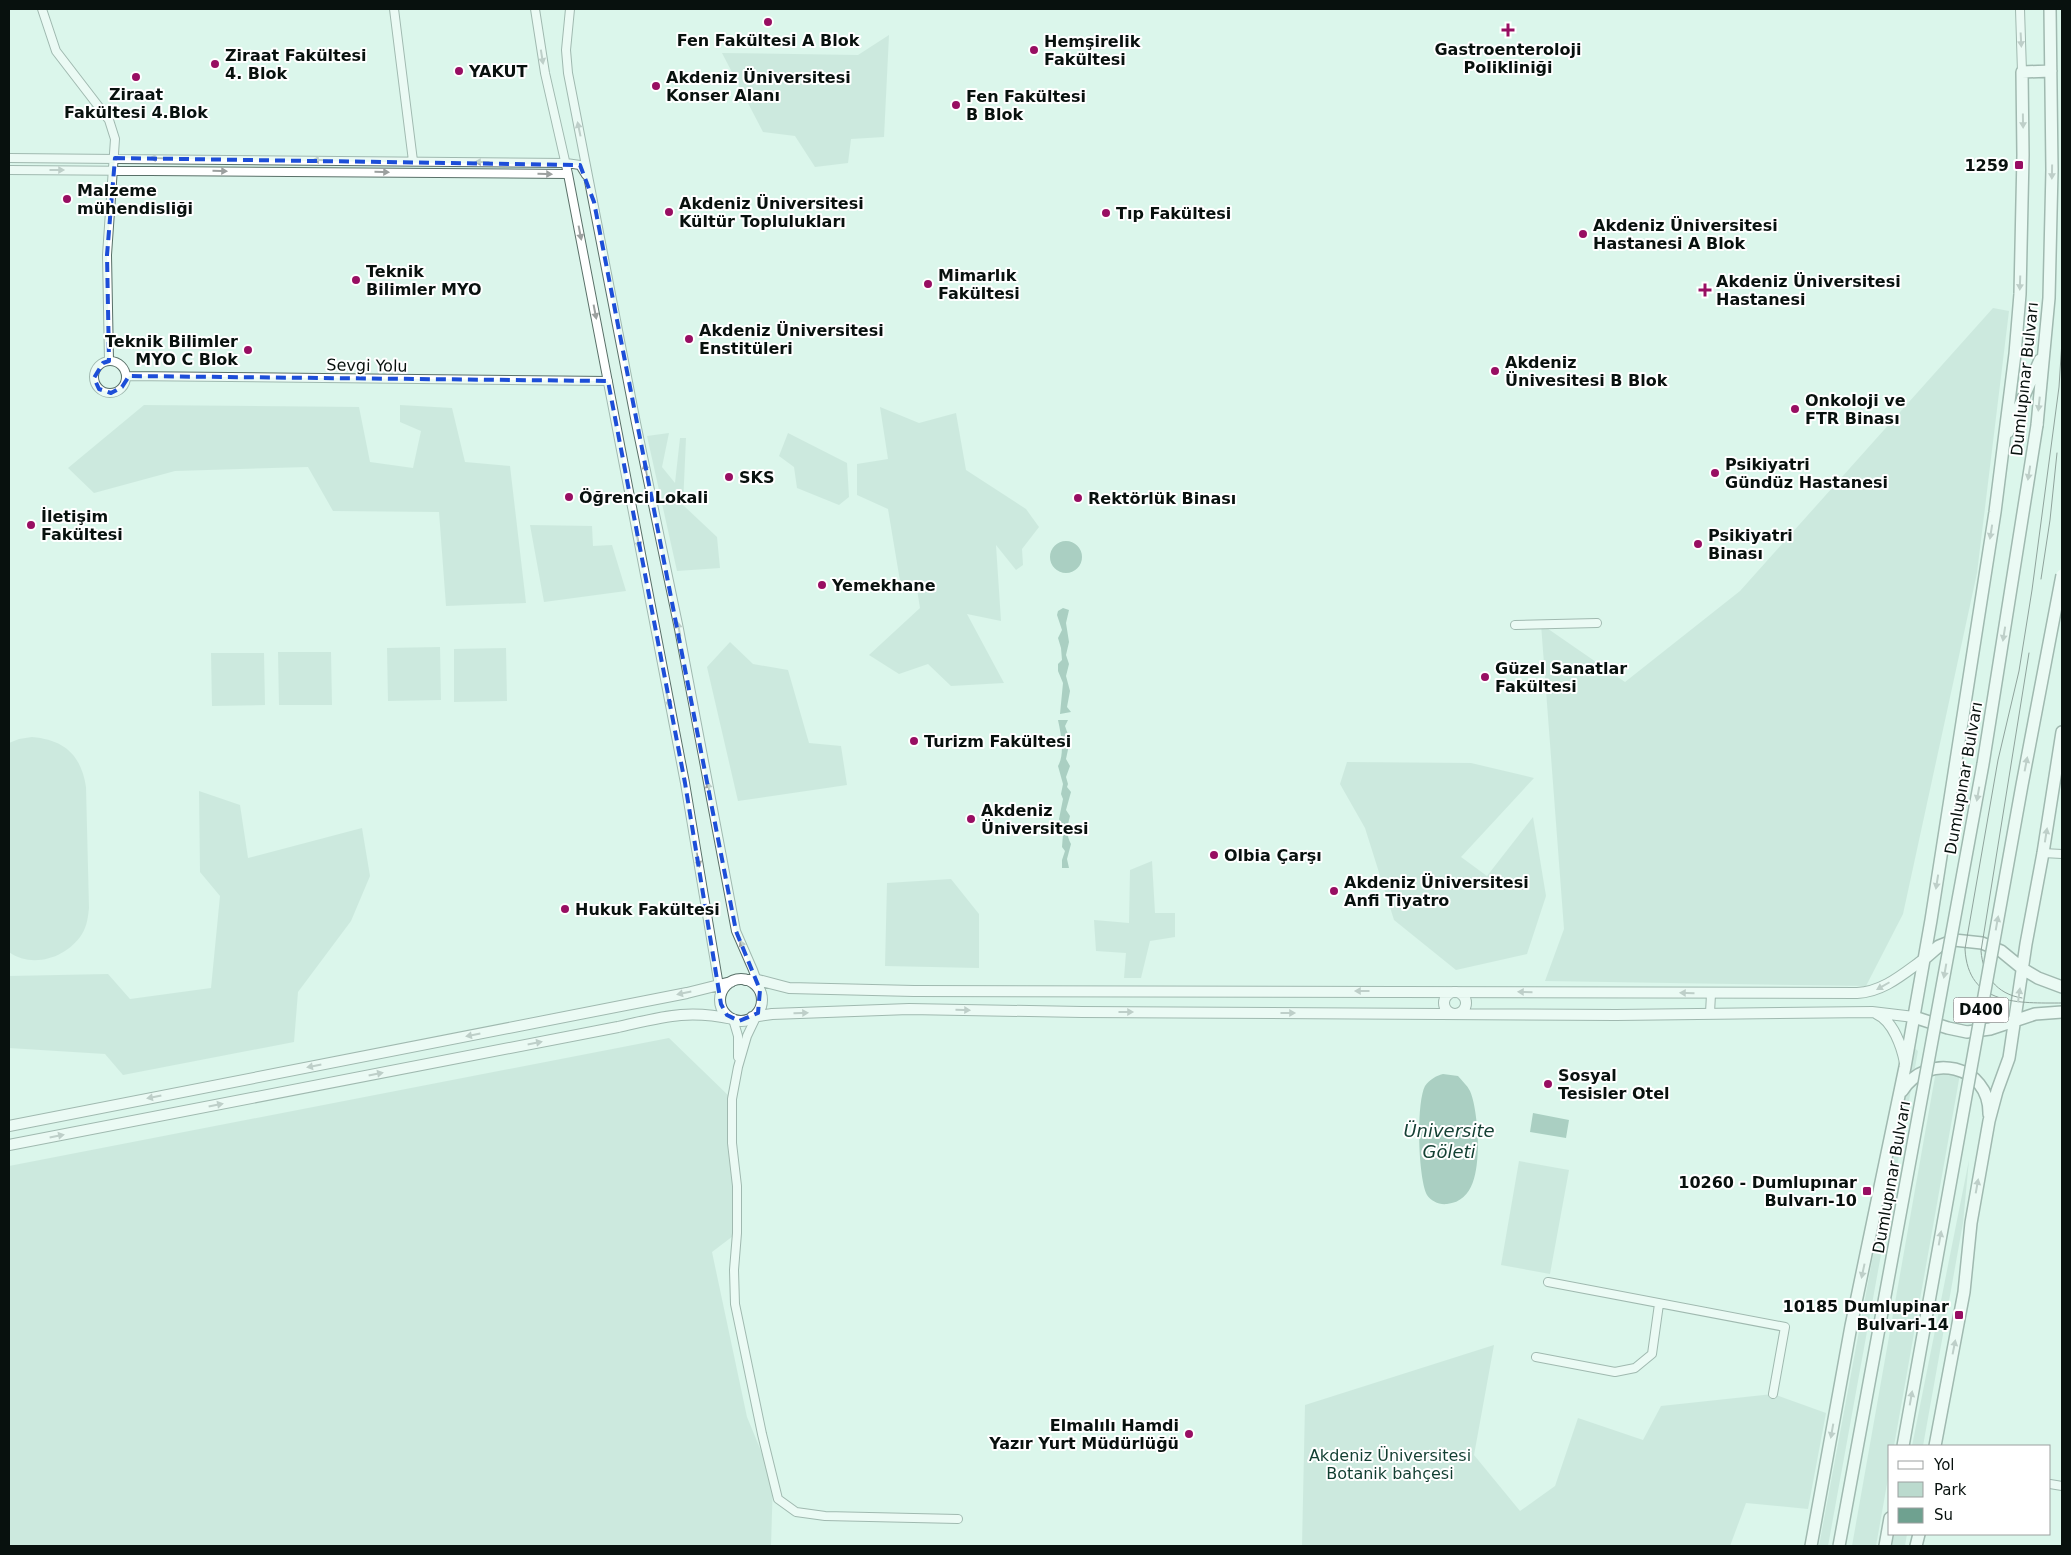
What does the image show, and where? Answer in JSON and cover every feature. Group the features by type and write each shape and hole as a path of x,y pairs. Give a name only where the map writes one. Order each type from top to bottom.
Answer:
{"main road":[{"name":"Dumlupınar Bulvarı","path":"1839,1546 1983,764 2037,425 2049,298 2052,200 2050,9"},
{"path":"1811,1546 1851,1326 1900,1095 1914,1018 1995,512 2015,354 2020,294 2024,155 2022,72 2051,71"},
{"path":"2003,444 2045,350"},
{"name":"D400","path":"1903,1445 2018,805 2062,575"},
{"path":"1935,1445 1964,1292 1971,1223 1989,1121 2009,1058 2016,1021 2062,732"},
{"path":"1924,959 1939,946 1954,940 1966,940 1991,945 2023,969 2050,984 2062,987"},
{"path":"1914,1018 1967,1032 1990,1029 2035,1014 2062,1012"},
{"path":"1900,1095 1907,1084 1917,1075 1929,1069 1942,1067 1956,1069 1968,1074 1982,1089 1989,1108 1989,1121"},
{"path":"1885,1546 1888,1529"}],"street":[{"path":"42,9 56,51 109,120 115,139 107,255 109,361"},
{"path":"394,9 413,162"},
{"path":"535,9 545,73 566,163 685,783 723,1010 733,1019 738,1036 738,1067"},
{"path":"570,9 566,50 568,73 736,931 761,992 761,1006 747,1036 738,1067 732,1108 737,1232 734,1270 735,1304 762,1434 778,1499 796,1512 825,1516 958,1519"},
{"path":"2020,9 2022,72"},
{"path":"9,158 566,163 580,165 584,170 594,202"},
{"path":"9,170 568,174"},
{"path":"109,361 121,365 126,376 125,382 117,391 111,393 99,389 94,378 98,366 109,361"},
{"name":"Sevgi Yolu","path":"126,376 608,381"},
{"path":"1515,625 1597,623"},
{"path":"2043,853 2062,854"},
{"path":"9,1126 745,980 757,980 789,988 905,990 1867,993 1883,987 1924,959"},
{"path":"745,980 757,986 761,992"},
{"path":"721,998 722,991 731,982"},
{"path":"1455,991 1463,994 1466,1002 1463,1010 1455,1014 1447,1011 1443,1003 1446,994 1455,991"},
{"path":"1710,1013 1711,994"},
{"path":"9,1145 618,1027 675,1014 710,1014 739,1021 755,1016 772,1014 909,1009 1082,1012 1616,1015 1872,1012 1914,1018"},
{"path":"1872,1012 1887,1020 1902,1050 1905,1067"},
{"path":"1548,1282 1785,1327 1773,1394"},
{"path":"1536,1357 1615,1372 1636,1368 1652,1354 1659,1304"}],"highlighted area":[{"path":"115,158 580,165 594,202 736,931 760,990 758,1013 739,1021 727,1015 721,1004 685,783 608,381 129,376 122,387 111,393 99,389 94,378 103,363 109,361 107,255"}],"green space":[{"path":"889,35 884,137 851,139 848,163 815,167 795,136 763,132 722,53 858,55"},
{"path":"1993,308 2009,311 1977,573 1903,914 1866,986 1545,981 1564,929 1541,624 1625,682 1740,591"},
{"path":"144,405 359,407 370,462 413,468 421,431 400,422 400,405 452,408 465,462 510,466 526,603 446,606 439,512 333,511 308,467 175,471 94,493 68,468"},
{"path":"880,407 919,423 956,413 966,470 1026,509 1039,527 1022,549 1023,565 1016,570 996,545 1001,621 967,614 1004,683 951,686 928,664 899,674 869,655 920,608 917,589 901,587 888,509 857,495 857,464 888,459"},
{"path":"669,433 662,467 675,483 680,438 686,438 683,505 717,537 720,568 677,571 647,436"},
{"path":"788,433 847,463 849,497 839,505 797,488 794,467 779,456"},
{"path":"530,525 592,526 593,546 612,545 626,591 544,602"},
{"path":"730,642 753,664 788,670 809,743 841,746 847,785 738,801 707,667"},
{"path":"440,647 441,700 388,701 387,648"},
{"path":"506,648 507,701 454,702 454,649"},
{"path":"278,652 331,652 332,705 279,705"},
{"path":"211,653 264,653 265,705 212,706"},
{"path":"32,737 54,742 70,751 80,766 86,787 88,918 82,934 76,942 58,955 38,960 28,960 9,952 9,743"},
{"path":"1347,762 1471,763 1534,778 1461,857 1487,876 1533,817 1546,896 1527,954 1456,970 1394,920 1365,828 1340,784"},
{"path":"199,791 240,805 248,858 362,828 370,876 351,921 298,992 294,1042 123,1075 105,1054 9,1048 9,976 108,974 130,999 211,988 220,896 200,872"},
{"path":"1152,861 1155,913 1175,913 1175,937 1150,941 1141,978 1124,978 1126,953 1096,951 1094,920 1129,923 1130,870"},
{"path":"951,879 979,914 979,968 885,966 887,883"},
{"path":"669,1038 732,1099 737,1233 712,1252 747,1417 773,1480 771,1546 9,1546 9,1166"},
{"path":"1912,1046 1918,1051 1828,1546 1819,1546"},
{"path":"1936,1071 1960,1074 1894,1445 1888,1445 1888,1478 1876,1546 1852,1546"},
{"path":"1969,1160 1963,1223 1923,1445 1912,1445"},
{"path":"1519,1161 1569,1170 1550,1274 1501,1265"},
{"name":"Akdeniz Üniversitesi Botanik bahçesi","path":"1494,1345 1474,1455 1520,1511 1555,1486 1578,1418 1643,1440 1661,1406 1773,1394 1826,1413 1808,1509 1746,1503 1730,1546 1302,1546 1305,1405"},
{"path":"1894,1535 1907,1535 1905,1546 1892,1546"}],"water":[{"path":"1066,541 1072,542 1077,546 1081,551 1081,563 1077,568 1072,572 1066,573 1060,572 1055,568 1051,563 1050,557 1051,551 1055,546 1060,542"},
{"path":"1063,608 1069,610 1066,623 1069,642 1066,655 1069,664 1066,676 1070,691 1067,707 1071,712 1060,714 1063,683 1058,671 1058,664 1062,660 1058,638 1062,630 1057,615 1058,611"},
{"path":"1058,720 1068,720 1065,726 1070,740 1066,759 1070,766 1066,777 1067,787 1071,792 1066,810 1070,816 1068,837 1071,844 1067,859 1069,868 1062,868 1065,851 1062,847 1063,834 1059,819 1063,799 1061,794 1063,784 1058,766 1062,750"},
{"name":"Üniversite Göleti","path":"1443,1074 1458,1076 1470,1091 1475,1111 1478,1147 1477,1165 1469,1191 1456,1202 1447,1204 1436,1202 1427,1195 1422,1173 1419,1140 1420,1108 1425,1086 1433,1078"},
{"path":"1533,1113 1569,1120 1566,1138 1530,1132"}],"tram line":[{"path":"2062,341 2059,387 2032,590 2019,671 1998,760 1965,949 1968,968 1975,981 1986,991 2013,1001 2062,1003"},
{"path":"2041,579 2057,453"},
{"path":"2022,998 2005,992 1992,982 1982,960 1981,951 2029,653"}],"place":[{"name":"Fen Fakültesi A Blok","path":"768,22"},
{"name":"Gastroenteroloji Polikliniği","path":"1508,30"},
{"name":"Hemşirelik Fakültesi","path":"1034,50"},
{"name":"Ziraat Fakültesi 4. Blok","path":"215,64"},
{"name":"YAKUT","path":"459,71"},
{"name":"Ziraat Fakültesi 4.Blok","path":"136,77"},
{"name":"Akdeniz Üniversitesi Konser Alanı","path":"656,86"},
{"name":"Fen Fakültesi B Blok","path":"956,105"},
{"name":"1259","path":"2019,165"},
{"name":"Malzeme mühendisliği","path":"67,199"},
{"name":"Akdeniz Üniversitesi Kültür Toplulukları","path":"669,212"},
{"name":"Tıp Fakültesi","path":"1106,213"},
{"name":"Akdeniz Üniversitesi Hastanesi A Blok","path":"1583,234"},
{"name":"Teknik Bilimler MYO","path":"356,280"},
{"name":"Mimarlık Fakültesi","path":"928,284"},
{"name":"Akdeniz Üniversitesi Hastanesi","path":"1705,290"},
{"name":"Akdeniz Üniversitesi Enstitüleri","path":"689,339"},
{"name":"Teknik Bilimler MYO C Blok","path":"248,350"},
{"name":"Akdeniz Ünivesitesi B Blok","path":"1495,371"},
{"name":"Onkoloji ve FTR Binası","path":"1795,409"},
{"name":"Psikiyatri Gündüz Hastanesi","path":"1715,473"},
{"name":"SKS","path":"729,477"},
{"name":"Öğrenci Lokali","path":"569,497"},
{"name":"Rektörlük Binası","path":"1078,498"},
{"name":"İletişim Fakültesi","path":"31,525"},
{"name":"Psikiyatri Binası","path":"1698,544"},
{"name":"Yemekhane","path":"822,585"},
{"name":"Güzel Sanatlar Fakültesi","path":"1485,677"},
{"name":"Turizm Fakültesi","path":"914,741"},
{"name":"Akdeniz Üniversitesi","path":"971,819"},
{"name":"Olbia Çarşı","path":"1214,855"},
{"name":"Akdeniz Üniversitesi Anfi Tiyatro","path":"1334,891"},
{"name":"Hukuk Fakültesi","path":"565,909"},
{"name":"Sosyal Tesisler Otel","path":"1548,1084"},
{"name":"10260 - Dumlupınar Bulvarı-10","path":"1867,1191"},
{"name":"10185 Dumlupinar Bulvari-14","path":"1959,1315"},
{"name":"Elmalılı Hamdi Yazır Yurt Müdürlüğü","path":"1189,1434"}]}
